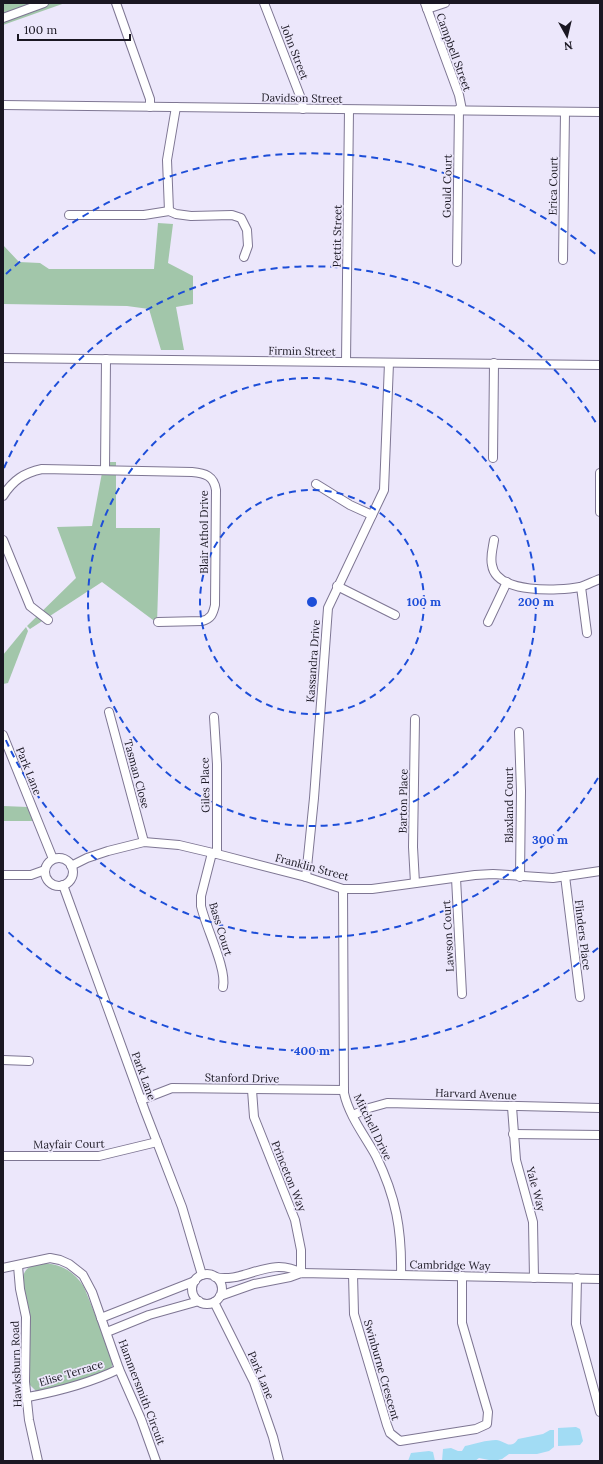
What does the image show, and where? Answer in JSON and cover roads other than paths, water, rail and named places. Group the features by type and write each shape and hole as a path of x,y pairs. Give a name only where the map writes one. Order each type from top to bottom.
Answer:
{"street":[{"path":"3,18 44,3"},
{"path":"116,3 150,99 150,107"},
{"name":"John Street","path":"264,3 302,101 303,109"},
{"path":"426,6 444,3"},
{"name":"Campbell Street","path":"426,6 459,95 460,110"},
{"name":"Davidson Street","path":"3,105 600,112"},
{"path":"169,211 166,160 176,107"},
{"name":"Pettit Street","path":"346,362 349,110"},
{"name":"Gould Court","path":"457,262 460,110"},
{"name":"Erica Court","path":"563,260 565,112"},
{"path":"69,215 144,214 169,211 182,215 232,215 241,218 245,223 248,235 248,246 244,257"},
{"name":"Firmin Street","path":"3,358 494,363 600,366"},
{"path":"105,470 106,359"},
{"name":"Kassandra Drive","path":"306,877 314,798 328,608 337,586 384,490 388,363"},
{"path":"493,458 494,363"},
{"name":"Blair Athol Drive","path":"3,496 18,478 30,472 42,469 192,472 202,473 211,477 214,481 215,605 212,615 208,620 202,621 158,622"},
{"path":"600,473 600,512"},
{"path":"316,484 350,505 372,515"},
{"path":"3,540 30,606 48,620"},
{"path":"494,540 492,565 497,575 507,582 524,588 581,587 600,579"},
{"path":"488,622 507,582"},
{"path":"337,586 395,615"},
{"path":"581,587 587,633"},
{"name":"Tasman Close","path":"109,712 144,842"},
{"name":"Giles Place","path":"214,717 217,764 214,853"},
{"name":"Barton Place","path":"415,719 413,847 415,883"},
{"name":"Blaxland Court","path":"519,732 521,791 520,877"},
{"name":"Park Lane","path":"3,735 5,746 53,859"},
{"name":"Franklin Street","path":"71,866 101,853 144,842 179,845 214,853 306,877 343,889 372,889 493,874 520,877 565,876 600,871"},
{"name":"Bass Court","path":"214,853 201,896 201,906 208,932 222,968 225,980 223,988"},
{"path":"31,875 58,886 63,885 70,879 72,870 71,866 65,860 53,859 46,866 45,875 50,882"},
{"path":"3,875 31,875 45,870"},
{"name":"Flinders Place","path":"565,876 580,997"},
{"name":"Lawson Court","path":"456,878 462,994"},
{"name":"Park Lane","path":"63,885 141,1100 182,1207 198,1278"},
{"name":"Mitchell Drive","path":"343,889 344,1090 347,1105 382,1171 396,1208 400,1231 401,1275"},
{"path":"3,1060 29,1061"},
{"name":"Stanford Drive","path":"141,1100 172,1088 344,1090"},
{"name":"Princeton Way","path":"252,1090 254,1117 295,1220 301,1250 301,1273"},
{"name":"Harvard Avenue","path":"353,1116 369,1108 387,1103 600,1108"},
{"name":"Yale Way","path":"512,1107 516,1160 533,1222 534,1278"},
{"path":"513,1134 600,1135"},
{"name":"Mayfair Court","path":"3,1156 99,1156 157,1142"},
{"name":"Hammersmith Circuit","path":"3,1268 18,1266 39,1259 50,1258 60,1260 77,1269 92,1292 119,1369 141,1419 156,1461"},
{"name":"Hawksburn Road","path":"18,1266 20,1289 26,1317 25,1382 28,1397 29,1420 38,1461"},
{"name":"Cambridge Way","path":"215,1276 224,1279 274,1267 294,1269 301,1273"},
{"name":"Cambridge Way","path":"217,1299 254,1284 290,1277 301,1273 600,1279"},
{"path":"101,1318 154,1298 198,1278 210,1274 215,1276 221,1284 217,1299 204,1303 199,1301 193,1292 198,1278"},
{"name":"Swinburne Crescent","path":"353,1274 354,1314 388,1429 390,1433 400,1441 476,1429 487,1424 488,1412 462,1323 462,1276"},
{"path":"576,1278 576,1324 600,1412"},
{"path":"154,1298 159,1312"},
{"name":"Park Lane","path":"217,1299 254,1382 274,1437 279,1461"},
{"name":"Hammersmith Circuit","path":"107,1332 159,1312 199,1301"},
{"name":"Elise Terrace","path":"28,1397 58,1391 87,1382 119,1369"}],"water":[{"path":"576,1427 580,1429 583,1441 580,1445 558,1446 558,1428"},
{"path":"550,1430 554,1430 554,1447 549,1451 537,1454 509,1454 502,1459 494,1461 479,1458 475,1461 442,1461 443,1449 451,1448 462,1451 465,1446 492,1440 499,1440 510,1445 518,1439 543,1434"},
{"path":"433,1452 435,1461 408,1461 411,1453"}]}
